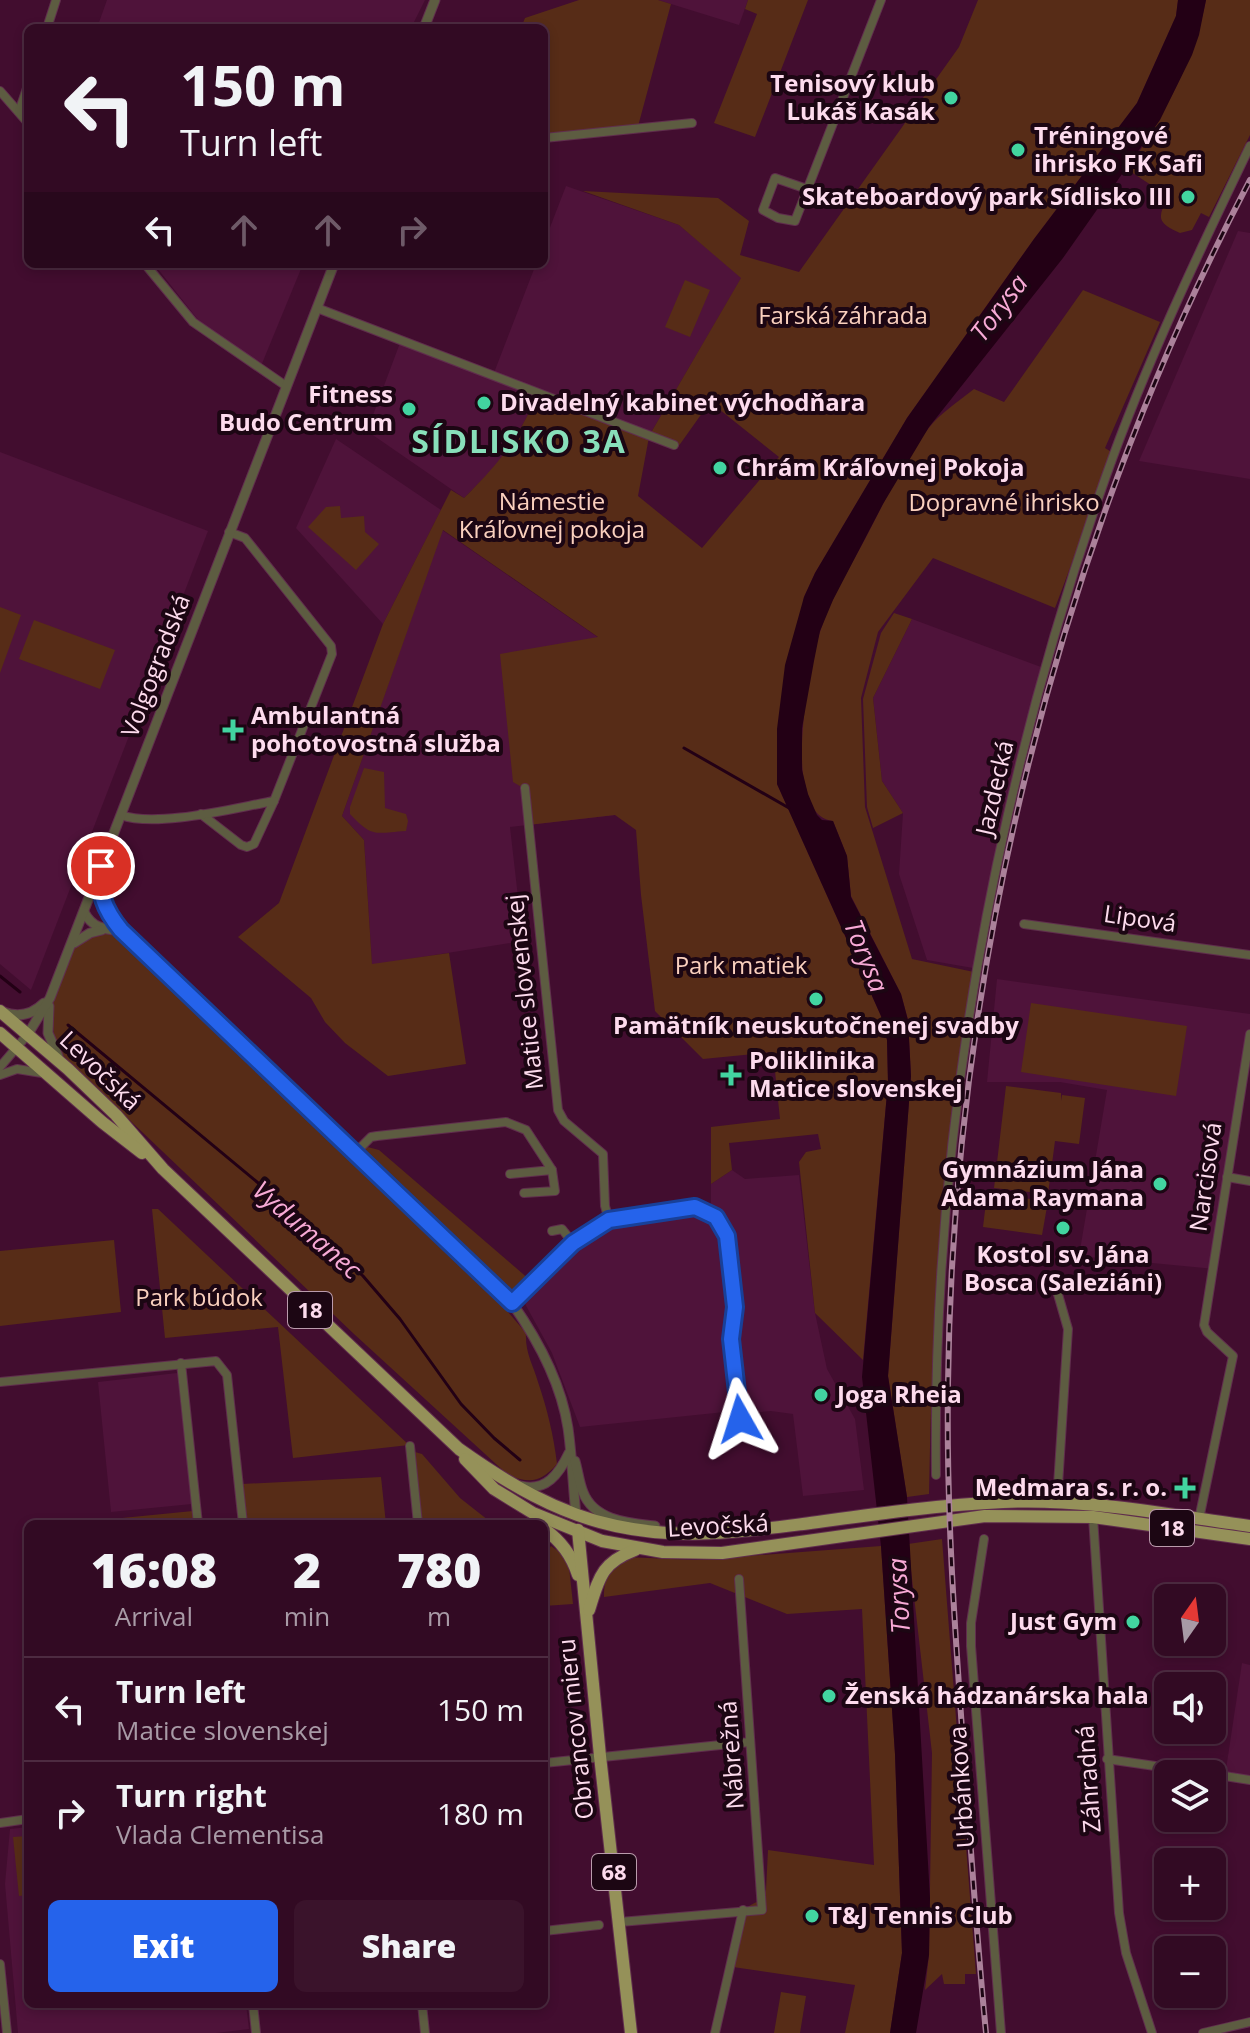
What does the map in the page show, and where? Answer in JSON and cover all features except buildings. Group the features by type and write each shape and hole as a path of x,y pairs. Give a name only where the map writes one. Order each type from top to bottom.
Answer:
{"main road":[{"name":"Levočská","path":"0,1011 68,1069 116,1115 163,1169 459,1449 505,1480 576,1515 646,1532 704,1535 974,1503 1057,1501"},
{"name":"Levočská","path":"0,1033 102,1122 163,1169"},
{"name":"Levočská","path":"459,1449 494,1489 533,1513 579,1534 637,1549 722,1553 985,1516 1093,1517"},
{"path":"494,1489 531,1520"},
{"name":"18","path":"1057,1501 1250,1526"},
{"name":"Obrancov mieru","path":"576,1515 631,2033"},
{"name":"18","path":"1093,1517 1250,1539"},
{"path":"548,1532 560,1543 575,1565 587,1617"},
{"name":"68","path":"587,1617 604,1570 611,1562 637,1549"}],"street":[{"path":"48,24 56,0"},
{"path":"426,24 435,0"},
{"path":"807,189 775,178 763,210 778,218 795,221 881,0"},
{"path":"0,91 24,118"},
{"path":"19,112 24,97"},
{"path":"548,138 692,123"},
{"name":"Jazdecká","path":"936,1475 940,1290 963,1054 984,928 1036,696 1106,477 1143,379 1250,146"},
{"path":"148,268 193,322 286,386"},
{"name":"Volgogradská","path":"28,1034 50,998 332,268"},
{"path":"317,308 674,445"},
{"path":"201,814 241,845 247,847 254,844 332,657 331,646 245,538 229,532"},
{"name":"Matice slovenskej","path":"525,788 558,1110 564,1121 603,1154 605,1206 609,1220"},
{"path":"121,815 136,820 201,814 274,801"},
{"path":"101,866 100,890 107,913"},
{"path":"102,930 84,912 99,909 107,913 512,1303 539,1344 556,1385 568,1425 576,1515"},
{"name":"Lipová","path":"1024,924 1250,955"},
{"path":"71,945 102,930 123,931"},
{"path":"0,1011 26,1014 38,1009 50,998"},
{"name":"Volgogradská","path":"50,998 48,1033 52,1047 68,1069"},
{"path":"0,1067 28,1034"},
{"name":"Narcisová","path":"1199,1519 1233,1356 1207,1332 1204,1325 1250,1034"},
{"path":"0,1075 27,1069 50,1076"},
{"path":"356,1152 371,1137 506,1122 526,1130 552,1170 555,1191 524,1193"},
{"path":"510,1174 552,1170"},
{"path":"1227,1177 1250,1181"},
{"path":"512,1303 573,1243 609,1220 695,1207 716,1217 727,1236 735,1307 731,1339 740,1419"},
{"path":"552,1231 562,1229 573,1243"},
{"path":"1053,1277 1068,1329 1057,1501"},
{"path":"0,1382 216,1361 227,1375 243,1520"},
{"path":"181,1363 198,1520"},
{"path":"410,1446 418,1520"},
{"path":"505,1480 528,1488 540,1486 555,1478 571,1450"},
{"path":"571,1450 583,1492 597,1512 621,1521 704,1535"},
{"name":"Záhradná","path":"1093,1517 1119,1913 1126,1953 1152,2033"},
{"name":"Urbánkova","path":"984,1539 971,1623 971,1646 1001,2033"},
{"name":"Nábrežná","path":"715,2033 743,1910 762,1910 763,1897 739,1579"},
{"path":"548,1762 750,1742"},
{"path":"1107,1759 1154,1766"},
{"path":"1226,1776 1250,1780"},
{"path":"0,1823 24,1820"},
{"path":"620,1922 743,1910"},
{"path":"548,1931 599,1925"},
{"path":"0,1964 7,2033"},
{"path":"253,2008 256,2033"},
{"path":"422,2008 425,2033"},
{"path":"1203,2033 1250,2022"}],"shaded area":[{"path":"107,0 425,0 413,24 98,24"},
{"path":"658,0 748,0 739,25"},
{"path":"566,186 679,225 742,277 649,436 537,395 502,460 464,498 367,431 400,343 492,378 534,268 548,268 548,233"},
{"path":"1238,231 1250,233 1250,479 1139,461"},
{"path":"157,268 301,268 261,366 199,321"},
{"path":"336,439 441,510 383,624 296,528"},
{"path":"0,452 208,531 31,990 0,964"},
{"path":"442,530 599,638 615,815 510,827 523,941 372,965 364,840 342,816"},
{"path":"912,619 1041,667 973,968 927,960 899,874 903,813 882,781 873,698"},
{"name":"Gymnázium Jána Adama Raymana","path":"997,979 1250,1014 1250,1045 1215,1269 1079,1256 1107,1090 1060,1082 987,1082"},
{"path":"732,1170 745,1179 799,1175 815,1313 827,1369 855,1419 864,1490 803,1496 793,1414 771,1411 750,1413 744,1410 580,1427 552,1353 524,1302 530,1280 582,1233 608,1218 692,1208 711,1220 711,1184"},
{"path":"177,1373 192,1504 111,1512 98,1382"},
{"path":"1242,1663 1250,1665 1250,1779 1226,1776"},
{"path":"24,1827 24,2008 246,2008 249,2029 216,2033 18,2033 5,1884 10,1829"}],"green space":[{"path":"579,0 658,0 671,4 637,130 548,139 548,24 523,24 525,18"},
{"path":"748,0 808,0 755,137 714,123 757,14 745,9"},
{"path":"978,0 1178,0 1176,16 1137,103 1034,239 907,418 815,573 804,597 777,784 881,1016 887,1040 888,1082 863,1360 815,1313 799,1162 806,1152 821,1149 818,1134 729,1143 732,1170 711,1184 711,1127 780,1119 773,1052 703,1059 655,1011 636,830 615,815 528,825 525,789 513,782 500,654 598,637 443,530 342,816 364,840 372,964 449,953 466,1064 388,1076 345,1043 325,1022 311,998 238,937 279,903 383,624 451,490 464,498 487,474 514,439 537,395 649,436 741,278 679,225 583,191 718,198 749,221 740,255 799,272 959,47","holes":["710,402 779,457 702,548 638,496 649,437 678,447"]},
{"path":"1206,0 1250,0 1250,135 1209,217 1201,213 1192,230 1180,233 1161,219 1168,196 1128,170 1165,109 1185,68"},
{"path":"685,280 710,290 690,337 665,327"},
{"name":"Dopravné ihrisko","path":"1083,290 1160,322 1105,448 1113,453 1055,608 933,558 878,632 861,698 865,807 912,959 974,972 946,1167 933,1363 929,1494 907,1497 888,1376 911,1076 908,1020 901,994 851,896 847,856 833,821 816,812 808,794 802,747 809,682 821,629 830,606 910,455 928,429 974,389 1004,402"},
{"path":"340,506 341,518 364,516 365,532 379,544 356,570 308,527 326,507"},
{"path":"0,607 21,615 0,673"},
{"path":"894,613 912,619 873,698 882,781 903,813 873,828 867,807 863,699 881,633"},
{"path":"34,620 115,650 100,689 19,659"},
{"path":"364,768 384,772 385,808 406,814 406,831 375,832 350,814"},
{"path":"126,933 345,1141 379,1150 530,1280 502,1305 526,1333 528,1353 547,1412 557,1464 546,1475 535,1480 523,1480 508,1475 354,1334 55,1049 51,1002 66,950 88,938"},
{"path":"1031,1003 1187,1026 1176,1096 1021,1072"},
{"path":"1006,1086 1061,1093 1061,1101 1062,1095 1085,1098 1079,1144 1055,1141 1048,1194 994,1188"},
{"path":"987,1194 1048,1201 1042,1235 983,1227"},
{"name":"Park búdok","path":"152,1209 158,1209 409,1445 293,1458 278,1327 165,1338"},
{"path":"114,1240 121,1312 0,1326 0,1251"},
{"path":"415,1452 422,1454 460,1498 488,1520 422,1520"},
{"path":"381,1477 386,1520 245,1520 242,1484"},
{"path":"193,1511 194,1520 112,1520"},
{"path":"942,1539 976,1974 965,1974 965,1984 944,1984 942,1974 925,1990 929,1955 932,1753 908,1544"},
{"path":"551,1546 568,1558 573,1604 548,1606 548,1550"},
{"path":"881,1546 895,1754 902,1953 890,2033 845,2033 855,1985 733,1967 749,1906 762,1899 766,1890 768,1850 874,1865 862,1609 787,1614 710,1583 604,1597 604,1590 609,1574 625,1557 695,1560"},
{"path":"24,1836 24,1895 19,1896 13,1837"},
{"path":"781,1992 806,1996 800,2033 774,2033"}],"water":[{"name":"Torysa","path":"1178,0 1206,0 1192,55 1160,120 1063,258 929,427 883,504 820,631 802,728 802,770 808,794 817,815 822,820 833,821 847,856 851,897 901,994 908,1020 911,1076 888,1376 907,1497 930,1898 929,1955 916,2033 890,2033 902,1953 895,1754 881,1546 862,1377 888,1082 887,1040 881,1016 777,784 777,729 785,665 804,597 815,573 907,418 1034,239 1137,103 1176,16"}],"waterway":[{"path":"684,748 789,808"},
{"name":"Vydumanec","path":"0,976 20,992"},
{"name":"Vydumanec","path":"68,1025 304,1221 363,1276 400,1319 461,1404 520,1460"}],"railway":[{"path":"986,2033 957,1664 948,1477 954,1228 970,1072 995,917 1028,764 1071,613 1122,465 1182,320 1250,180"}],"place":[{"name":"Tenisový klub Lukáš Kasák","path":"951,98"},
{"name":"Tréningové ihrisko FK Safi","path":"1018,150"},
{"name":"Skateboardový park Sídlisko III","path":"1188,197"},
{"name":"Divadelný kabinet východňara","path":"484,403"},
{"name":"Fitness Budo Centrum","path":"409,409"},
{"name":"Chrám Kráľovnej Pokoja","path":"720,468"},
{"name":"Ambulantná pohotovostná služba","path":"233,730"},
{"name":"Pamätník neuskutočnenej svadby","path":"816,999"},
{"name":"Poliklinika Matice slovenskej","path":"731,1075"},
{"name":"Gymnázium Jána Adama Raymana","path":"1160,1184"},
{"name":"Kostol sv. Jána Bosca (Saleziáni)","path":"1063,1228"},
{"name":"Joga Rheia","path":"821,1395"},
{"name":"Medmara s. r. o.","path":"1185,1488"},
{"name":"Just Gym","path":"1133,1622"},
{"name":"Ženská hádzanárska hala","path":"829,1696"},
{"name":"T&J Tennis Club","path":"812,1916"}],"district":[{"name":"SÍDLISKO 3A","path":"519,442"}],"route":[{"path":"101,866 103,902 107,913 121,930 512,1303 573,1243 609,1220 695,1207 716,1217 727,1236 730,1259 735,1307 731,1339 740,1419"}],"park label":[{"name":"Farská záhrada","path":"843,316"},
{"name":"Námestie Kráľovnej pokoja","path":"552,516"},
{"name":"Park matiek","path":"741,966"}]}
